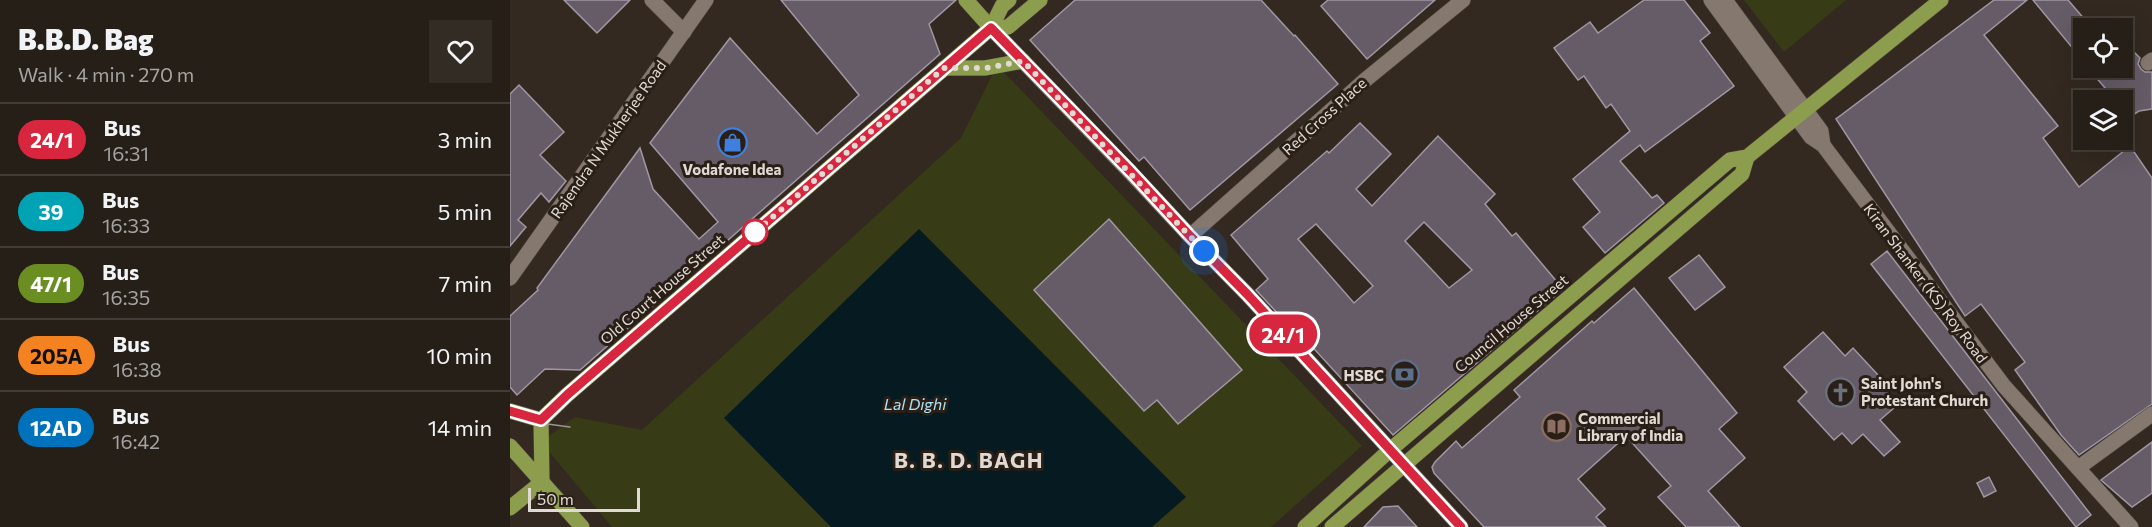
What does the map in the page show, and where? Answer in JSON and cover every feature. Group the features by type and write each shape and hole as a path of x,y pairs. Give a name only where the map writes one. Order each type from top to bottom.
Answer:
{"main road":[{"path":"966,0 991,28"},
{"path":"991,28 1002,6 1009,0"},
{"path":"991,28 1008,27 1040,0"},
{"name":"Council House Street","path":"1305,527 1390,450 1730,160 1747,157 1941,0"},
{"name":"Old Court House Street","path":"541,420 991,28"},
{"path":"944,68 986,68 1023,61"},
{"name":"Council House Street","path":"1332,527 1742,174 1747,157"},
{"path":"510,411 541,420 542,482"},
{"path":"510,447 582,527"},
{"path":"510,508 542,482"}],"street":[{"path":"652,0 684,32"},
{"name":"Rajendra N Mukherjee Road","path":"510,278 706,0"},
{"name":"Red Cross Place","path":"1190,236 1364,81 1463,0"},
{"path":"1711,0 1801,113"},
{"path":"1725,0 1801,113"},
{"path":"991,28 1247,294 1461,527"},
{"name":"Kiran Shanker (KS) Roy Road","path":"1801,113 1821,131 1823,145 2004,386 2130,526"},
{"path":"2078,468 2152,414"}],"green space":[{"path":"1744,0 1846,0 1784,52"},
{"path":"997,65 1362,446 1271,527 612,527 541,442 575,417 642,430 961,138"}],"water":[{"name":"Lal Dighi","path":"919,229 1186,497 1152,527 831,527 724,418"}],"building":[{"path":"564,0 630,0 597,33"},
{"path":"781,0 956,0 929,24 940,54 580,370 545,369 517,395 510,387 510,316 538,290 537,288 640,148 653,189 699,239 718,222 650,143 730,38 817,134 859,95"},
{"path":"1075,0 1261,0 1338,84 1190,210 1144,157 1139,161 1030,40"},
{"path":"1328,0 1435,0 1367,59 1321,6"},
{"path":"1644,0 1684,0 1710,33 1700,41 1734,86 1645,152 1640,145 1620,161 1652,198 1657,195 1664,203 1605,253 1583,227 1600,212 1573,179 1630,131 1611,104 1606,108 1584,76 1578,80 1554,48 1590,22 1598,33"},
{"path":"1994,0 2027,0 1984,35 2058,126 2043,138 2079,187 2125,150 2133,150 2152,178 2152,404 2079,455 2061,435 2015,370 2025,362 1981,304 1965,316 1836,119"},
{"path":"2033,0 2068,0 2083,18 2073,18 2073,49"},
{"path":"2133,51 2140,58 2138,64 2141,69 2145,72 2152,72 2152,109 2139,111 2133,115 2133,90 2102,90 2105,88 2096,78 2133,78"},
{"path":"519,85 564,132 540,155 566,181 549,202 541,193 518,220 526,227 510,246 510,94"},
{"path":"1360,123 1391,154 1356,189 1372,206 1438,136 1495,194 1485,204 1512,236 1516,233 1563,289 1393,435 1295,328 1293,330 1256,290 1268,279 1231,235 1327,151 1329,153","holes":["1424,222 1472,270 1449,288 1405,241","1316,224 1373,286 1354,303 1298,239"]},
{"path":"1109,219 1242,370 1178,424 1157,400 1144,411 1034,290"},
{"path":"1887,251 2091,515 2076,527 1871,264"},
{"path":"1699,255 1725,287 1695,310 1669,278"},
{"path":"1634,288 1737,413 1719,429 1745,458 1708,491 1740,527 1686,527 1658,497 1671,486 1626,436 1578,479 1605,509 1596,517 1606,527 1484,527 1434,473 1432,467 1435,462 1456,441 1462,448 1520,397 1514,390 1592,321 1594,323"},
{"path":"1823,332 1845,356 1853,348 1891,389 1884,396 1894,408 1880,420 1900,442 1884,456 1863,434 1852,444 1842,433 1834,440 1798,401 1807,392 1784,367"},
{"path":"2152,442 2152,493 2132,507 2101,480"},
{"path":"1989,477 1996,491 1984,497 1977,483"},
{"path":"1398,506 1417,527 1364,527 1383,507"}],"tram line":[{"path":"510,415 532,422 570,427"}],"bus line":[{"name":"24/1","path":"510,411 541,420 991,28 1247,294 1461,527"}],"place":[{"name":"Vodafone Idea","path":"732,142"},
{"name":"HSBC","path":"1405,375"},
{"name":"Saint John's Protestant Church","path":"1840,392"},
{"name":"Commercial Library of India","path":"1557,427"}],"district":[{"name":"B. B. D. BAGH","path":"969,459"}],"route":[{"path":"755,232 752,235 944,68 986,68 1023,61 1204,251"}]}
